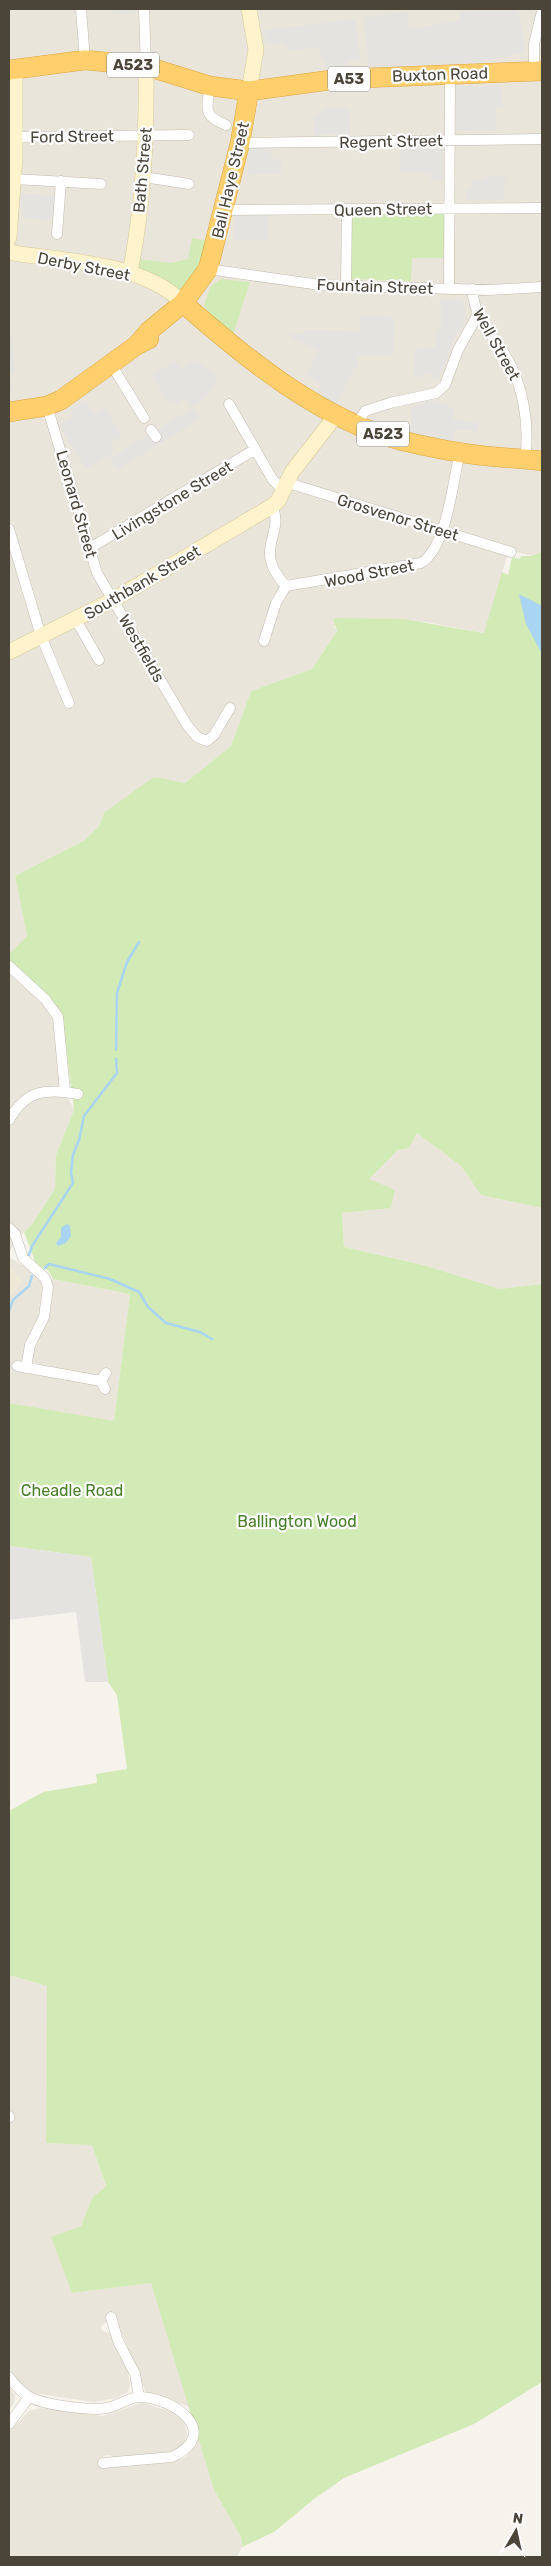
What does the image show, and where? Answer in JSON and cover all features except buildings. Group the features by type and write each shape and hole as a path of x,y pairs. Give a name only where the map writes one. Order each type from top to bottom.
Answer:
{"highway":[{"name":"A523","path":"12,70 84,54 146,66 210,86 249,91"},
{"name":"Buxton Road","path":"249,91 338,79 450,73 538,71"},
{"name":"Ball Haye Street","path":"9,412 48,406 73,393 137,345 149,331 198,298 208,278 208,269 240,143 249,91"},
{"name":"A523","path":"186,306 259,366 337,414 357,424 402,440 460,452 534,460"}],"street":[{"path":"81,9 84,54"},
{"path":"144,9 146,66"},
{"path":"249,9 256,50 249,91"},
{"path":"538,71 534,44 542,11"},
{"name":"Bath Street","path":"127,273 132,262 144,177 146,66"},
{"path":"9,238 16,137 12,70"},
{"path":"449,288 450,73"},
{"path":"210,86 207,107 209,116 213,120 226,125"},
{"name":"Ford Street","path":"16,137 188,135"},
{"name":"Regent Street","path":"240,143 542,139"},
{"path":"144,177 189,184"},
{"path":"14,179 101,184"},
{"path":"57,234 61,181"},
{"name":"Queen Street","path":"224,210 542,208"},
{"path":"346,286 347,209"},
{"name":"Derby Street","path":"9,250 13,253 127,273 165,288 186,306"},
{"name":"Fountain Street","path":"208,269 294,282 346,286 472,289 542,287"},
{"name":"Well Street","path":"472,289 477,316 505,354 522,391 534,460"},
{"path":"357,424 365,411 390,402 436,393 444,385 458,350 477,316"},
{"path":"111,364 144,418"},
{"path":"228,404 273,480 284,486"},
{"name":"Leonard Street","path":"48,406 97,573 113,600"},
{"path":"264,641 276,603 286,586 269,560 269,547 276,517 272,506 278,501 284,486 307,449 337,414"},
{"name":"Livingstone Street","path":"90,548 254,450"},
{"name":"Wood Street","path":"286,586 421,563 433,554 454,489 454,476 460,452"},
{"name":"Grosvenor Street","path":"284,486 441,530 511,552"},
{"name":"Southbank Street","path":"9,652 113,600 272,506"},
{"path":"9,529 41,636 69,703"},
{"name":"Westfields","path":"113,600 187,725 203,740 210,739 214,735 230,708"},
{"path":"76,620 99,660"},
{"path":"9,966 45,999 58,1017 65,1092"},
{"path":"9,1120 16,1107 34,1094 48,1091 78,1094"},
{"path":"9,1228 15,1234 23,1258 45,1278 48,1287 44,1316 21,1367 104,1381"},
{"path":"111,2317 118,2341 135,2374 139,2397"},
{"path":"9,2377 29,2397 42,2402 94,2409 107,2408 139,2397 174,2405 182,2411 192,2424 191,2442 180,2454 172,2458 104,2462"},
{"path":"9,2424 29,2397"}],"shaded area":[{"path":"9,9 542,9 542,551 532,556 509,550 485,633 426,622 334,625 337,631 312,669 251,691 231,746 185,783 104,813 99,826 85,840 15,876 27,936 9,954"},
{"path":"113,9 138,9 138,13 114,14"},
{"path":"481,9 518,9 525,47 523,53 477,63 438,63 369,71 364,18 406,12 410,29 460,20 459,12"},
{"path":"356,19 360,59 347,60 346,72 327,72 325,58 321,58 320,47 286,51 285,43 266,44 264,30"},
{"path":"501,85 503,107 496,108 497,130 456,130 455,86"},
{"path":"322,108 350,108 350,134 314,135 314,115 322,115"},
{"path":"400,146 443,146 443,181 431,181 430,173 400,173"},
{"path":"248,148 271,148 271,159 281,159 281,174 248,175"},
{"path":"487,176 505,176 504,200 466,200 466,188 472,188 472,179 483,179"},
{"path":"17,193 56,196 54,220 23,218 23,208 16,204"},
{"path":"267,211 268,240 234,240 235,212"},
{"path":"441,300 462,300 465,315 463,326 454,340 439,379 434,380 431,373 414,379 415,349 435,348 437,330 441,329"},
{"path":"360,316 394,317 393,355 360,355 357,357 359,367 354,369 337,404 317,394 321,385 306,375 319,351 291,337 291,334 302,334 304,330 360,331"},
{"path":"9,337 12,337 15,373 10,373 12,391 9,392"},
{"path":"195,360 216,375 215,385 205,398 191,407 186,398 176,404 173,400 168,403 152,375 175,361 181,369"},
{"path":"85,400 94,414 105,408 122,436 110,443 115,452 86,469 59,425 74,416 70,409"},
{"path":"432,400 455,409 453,419 478,423 478,431 454,430 453,444 409,435 412,419 410,408"},
{"path":"193,408 200,419 117,470 110,458"},
{"path":"9,969 53,1011 59,1080 74,1110 56,1155 55,1189 33,1223 14,1242 9,1254"},
{"path":"417,1133 461,1166 481,1195 542,1208 542,1284 500,1289 423,1265 344,1247 342,1213 391,1208 369,1179 398,1150 409,1148"},
{"path":"9,1257 42,1277 130,1294 114,1422 9,1403 9,1296 22,1281 9,1266"},
{"path":"9,1266 22,1281 9,1296"},
{"path":"9,1546 91,1557 108,1682 85,1682 76,1612 9,1620"},
{"path":"9,1975 47,1986 46,2143 92,2145 106,2187 92,2198 81,2226 72,2293 151,2283 190,2407 146,2392 114,2315 108,2316 107,2322 101,2326 102,2331 110,2333 127,2367 130,2385 128,2392 116,2398 94,2402 33,2393 22,2386 9,2368"},
{"path":"9,2387 15,2395 14,2403 9,2411"},
{"path":"142,2403 177,2413 185,2425 187,2434 185,2441 180,2448 165,2454 117,2458 109,2455 103,2456 104,2467 172,2462 186,2457 199,2437 214,2490 241,2537 242,2547 237,2557 9,2557 9,2432 29,2411 41,2408 103,2416"}],"green space":[{"path":"446,210 443,258 412,258 411,281 351,279 350,212"},
{"path":"192,238 209,241 207,258 182,294 132,272 137,259 171,263 188,259"},
{"path":"221,279 250,282 233,335 210,317 204,305 211,286"},
{"path":"542,551 542,1208 481,1195 461,1166 417,1133 409,1148 398,1150 369,1179 395,1190 391,1208 342,1213 344,1247 423,1265 500,1289 542,1284 542,2382 474,2424 344,2478 314,2499 274,2532 242,2547 241,2537 214,2490 151,2283 72,2293 51,2237 81,2226 92,2198 106,2186 92,2145 46,2143 47,1986 9,1975 9,1811 43,1792 97,1783 96,1774 127,1769 117,1695 108,1682 91,1557 9,1546 9,1403 114,1421 130,1294 53,1279 48,1270 36,1264 24,1232 33,1223 55,1189 56,1155 74,1110 62,1014 45,993 9,960 9,954 27,936 15,876 85,840 99,826 104,813 154,777 185,783 231,746 251,691 312,669 337,631 333,618 403,619 484,633 502,572 508,575 512,557 520,559 521,556 532,556"}],"water":[{"path":"519,594 542,606 542,654 526,624"},
{"path":"67,1224 70,1226 71,1236 66,1243 58,1246 56,1243 61,1237 61,1228"}],"waterway":[{"path":"116,1050 117,993 127,962 139,942"},
{"path":"29,1255 32,1246 73,1183 71,1173 73,1155 79,1140 84,1116 117,1073 116,1059"},
{"path":"45,1268 49,1264 110,1279 139,1292 148,1307 166,1323 200,1332 212,1339"},
{"path":"9,1311 13,1300 29,1286 32,1276"}],"park label":[{"name":"Cheadle Road","path":"72,1490"},
{"name":"Ballington Wood","path":"297,1521"}]}
